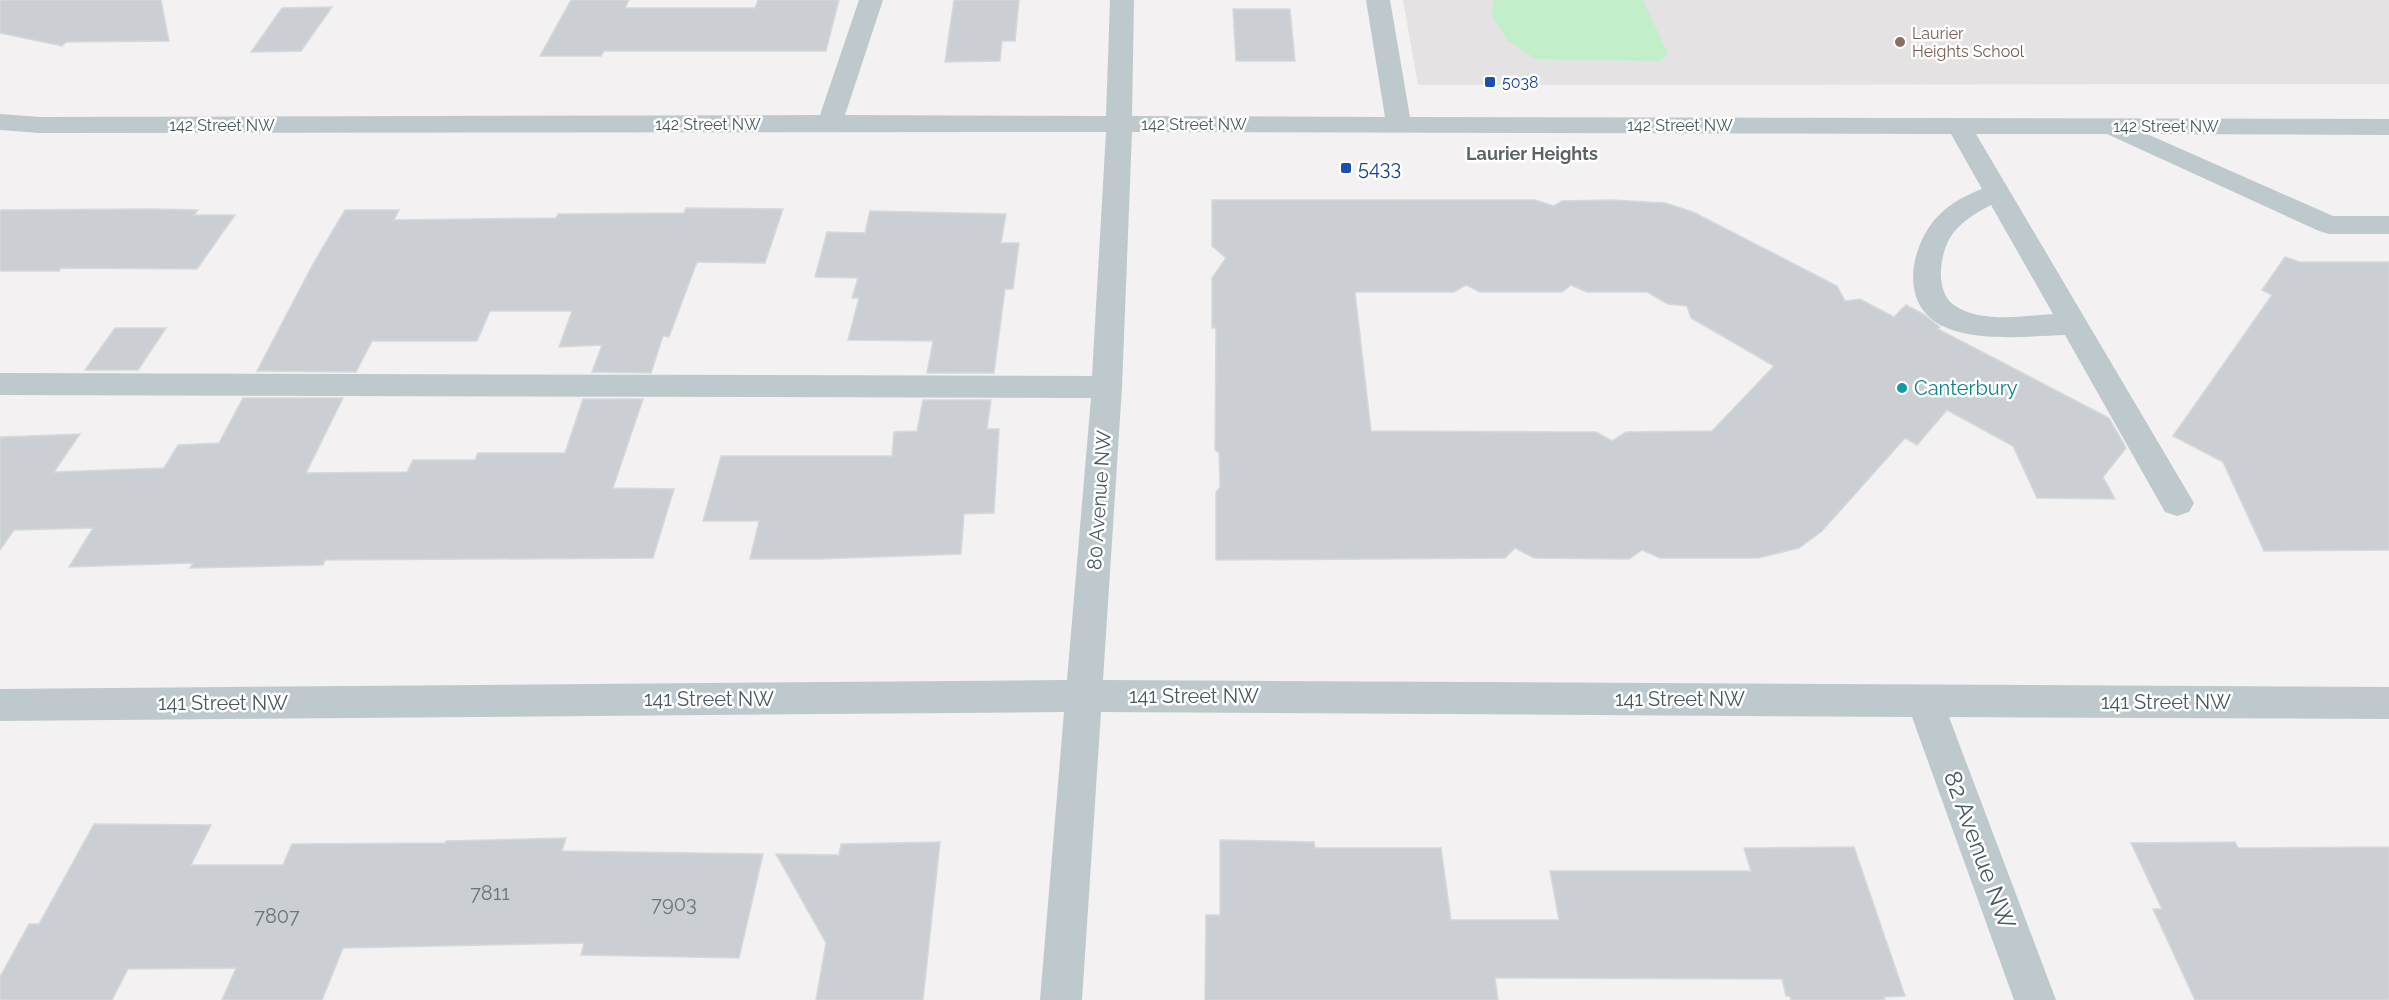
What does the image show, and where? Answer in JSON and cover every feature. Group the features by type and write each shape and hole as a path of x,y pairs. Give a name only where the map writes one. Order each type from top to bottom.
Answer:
{"street":[{"path":"830,123 871,0"},
{"name":"80 Avenue NW","path":"1061,1000 1107,387 1122,0"},
{"path":"1378,0 1399,125"},
{"name":"142 Street NW","path":"0,122 40,125 1119,123 2389,127"},
{"path":"1959,126 2177,503"},
{"path":"2108,126 2329,225 2389,225"},
{"path":"1996,193 1977,199 1942,228 1931,252 1927,280 1933,301 1944,314 1963,322 1990,325 2072,324"},
{"path":"0,384 1107,387"},
{"name":"141 Street NW","path":"1,707 1084,696 2389,703"},
{"name":"82 Avenue NW","path":"1924,700 2035,1000"}],"shaded area":[{"name":"Laurier Heights School","path":"1403,0 2389,0 2389,84 1418,85"}],"green space":[{"path":"1494,0 1643,0 1668,54 1660,61 1536,59 1508,41 1491,15"}],"building":[{"path":"0,0 161,0 169,41 66,42 62,46 0,33"},
{"path":"571,0 629,0 625,8 755,8 758,0 839,0 826,51 604,51 601,56 540,56"},
{"path":"954,0 1019,0 1015,41 1002,41 1000,61 945,62"},
{"path":"332,7 301,51 251,52 282,8"},
{"path":"1233,9 1290,9 1295,61 1236,61"},
{"name":"Canterbury","path":"1212,200 1535,200 1554,206 1562,201 1612,200 1665,203 1693,212 1837,286 1845,301 1860,299 1894,317 1906,305 1923,314 1940,327 1938,329 2109,418 2126,448 2103,477 2115,499 2037,498 2013,446 1947,410 1917,445 1905,438 1822,531 1799,548 1758,558 1660,558 1642,550 1629,559 1534,558 1515,548 1505,558 1216,560 1216,492 1220,487 1219,453 1215,450 1216,328 1212,328 1212,278 1226,258 1212,246","holes":["1466,285 1480,292 1562,292 1571,285 1587,292 1647,292 1668,304 1687,306 1691,318 1774,366 1712,431 1626,432 1612,441 1596,432 1371,431 1355,292 1454,292"]},
{"path":"686,208 783,209 765,263 697,262 669,337 663,336 651,373 592,372 602,345 559,347 572,311 490,311 477,341 372,341 356,372 257,371 313,264 345,210 399,210 394,220 556,218 558,214 684,213"},
{"path":"0,210 198,210 194,215 235,215 197,269 61,268 59,271 0,271"},
{"path":"870,211 1006,214 1001,243 1019,243 1013,289 1005,289 994,373 927,373 933,341 848,340 859,298 852,298 858,278 815,277 827,232 865,233"},
{"path":"2285,257 2300,262 2389,262 2389,550 2264,551 2223,462 2173,436 2272,295 2262,290"},
{"path":"115,328 166,328 138,370 85,370"},
{"path":"243,398 343,398 306,473 407,472 413,460 475,460 478,453 565,453 583,399 643,399 613,488 674,489 653,558 325,560 323,565 190,568 193,563 69,567 93,528 14,530 0,550 0,437 80,434 54,472 164,468 178,445 219,443"},
{"path":"923,400 991,400 987,429 999,429 994,513 964,514 961,554 750,559 759,521 703,521 721,456 892,456 894,432 917,431"},
{"path":"94,824 211,825 191,865 283,865 292,844 445,843 446,841 566,838 562,851 763,854 739,958 581,955 584,943 343,948 322,1000 222,1000 236,968 128,969 112,1000 0,1000 0,977 29,924 39,924"},
{"path":"1220,840 1314,842 1315,848 1441,848 1451,920 1559,920 1550,871 1751,871 1744,848 1854,847 1905,996 1884,997 1885,1000 1791,1000 1790,996 1786,996 1782,979 1495,978 1498,1000 1205,1000 1206,915 1220,915"},
{"path":"940,842 923,1000 816,1000 826,943 776,854 839,855 841,844"},
{"path":"2235,842 2238,848 2389,847 2389,1000 2195,1000 2153,909 2162,909 2131,843"}],"place":[{"name":"Laurier Heights School","path":"1900,42"},
{"name":"5038","path":"1490,82"},
{"name":"5433","path":"1346,168"},
{"name":"Canterbury","path":"1902,388"}],"district":[{"name":"Laurier Heights","path":"1532,153"}]}
